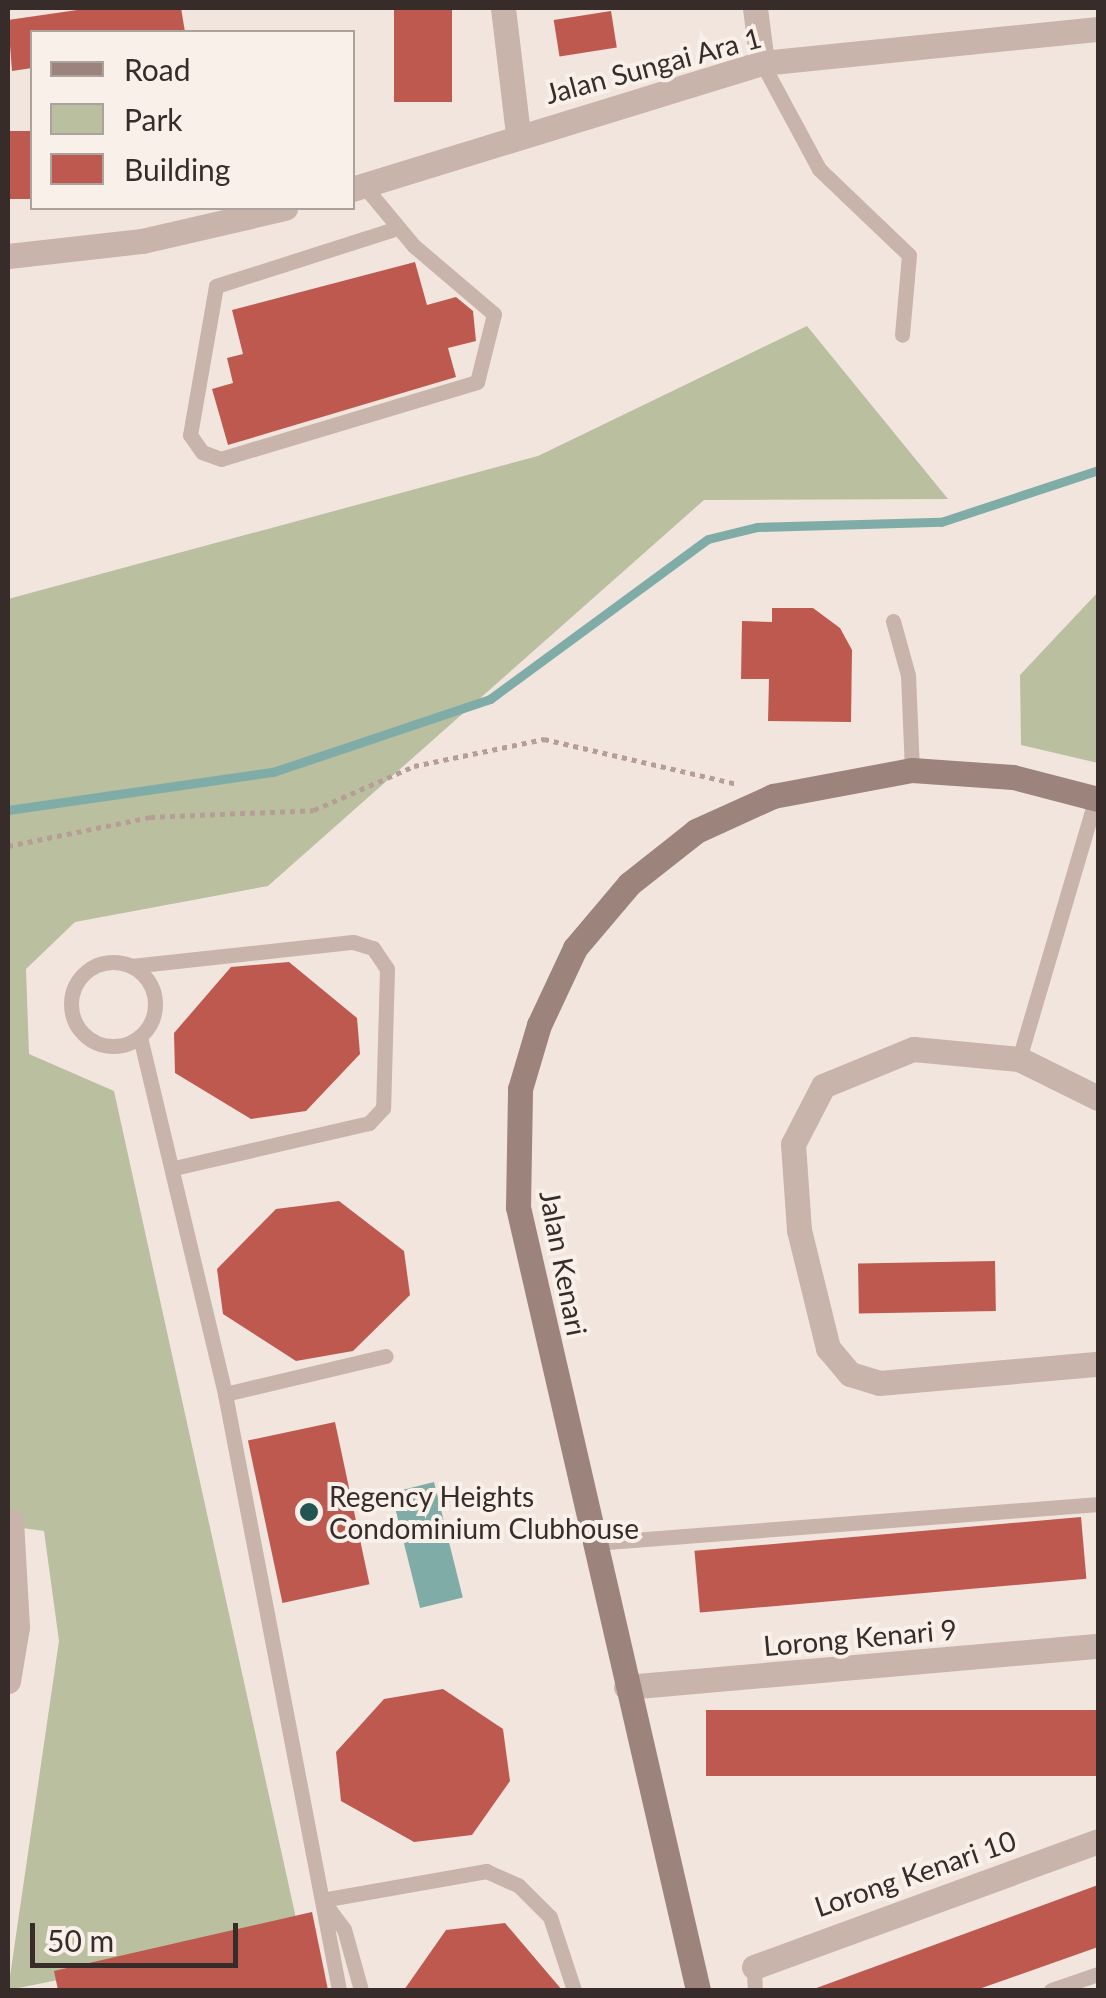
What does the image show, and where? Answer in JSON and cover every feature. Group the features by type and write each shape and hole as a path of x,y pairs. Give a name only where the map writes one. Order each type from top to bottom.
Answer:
{"street":[{"path":"503,8 518,133"},
{"path":"755,8 762,63"},
{"name":"Jalan Sungai Ara 1","path":"358,188 518,133 762,63 1098,30"},
{"path":"8,256 142,241 276,210"},
{"name":"Jalan Kenari","path":"698,1990 518,1207 520,1089 575,948 629,884 696,832 773,796 912,770 1013,777 1097,799"},
{"path":"1098,1098 1019,1058 913,1050 841,1072 799,1121 799,1230 828,1348 850,1374 879,1382 1098,1364"},
{"path":"8,1682 17,1627 12,1521"},
{"name":"Lorong Kenari 9","path":"626,1687 1098,1646"},
{"name":"Lorong Kenari 10","path":"755,1979 1098,1841"}],"lane":[{"path":"762,63 820,169 909,255 902,335"},
{"path":"358,188 494,314 477,382 221,460 202,452 190,435 216,286 398,228"},
{"path":"893,621 908,675 912,770"},
{"path":"1019,1058 1097,799"},
{"path":"140,1036 94,1041 71,1002 97,965 132,966 353,942 373,948 386,970 383,1108 369,1122 174,1168"},
{"path":"132,966 156,1002 140,1036 225,1394 339,1990"},
{"path":"225,1394 386,1356"},
{"path":"594,1544 1098,1504"},
{"path":"322,1900 486,1870 518,1885 550,1917 574,1990"},
{"path":"322,1900 344,1929 361,1990"},
{"path":"1051,1990 1098,1974"}],"path":[{"path":"8,846 150,817 314,810 414,766 544,739 773,796"}],"green space":[{"path":"807,326 948,499 704,500 268,886 75,922 26,969 29,1054 114,1091 299,1932 8,1990 59,1641 44,1531 8,1526 8,599 538,456"},
{"path":"1098,592 1098,763 1021,745 1020,675"}],"water":[{"path":"434,1482 463,1597 420,1608 391,1493"}],"building":[{"path":"91,8 181,8 185,30 30,30 30,68 12,71 8,20"},
{"path":"394,8 452,8 452,102 394,102"},
{"path":"611,11 617,48 560,57 554,20"},
{"path":"8,131 30,131 30,199 8,199"},
{"path":"415,262 427,305 456,297 473,311 476,341 448,348 456,377 228,445 212,389 233,383 227,358 243,354 232,310"},
{"path":"772,608 813,608 840,628 852,650 851,722 768,721 769,679 741,679 742,621 772,622"},
{"path":"289,962 357,1018 360,1054 306,1111 251,1119 175,1073 174,1033 231,967"},
{"path":"339,1201 404,1251 410,1295 353,1351 296,1361 223,1314 217,1269 276,1209"},
{"path":"995,1261 996,1311 859,1313 858,1263"},
{"name":"Regency Heights Condominium Clubhouse","path":"335,1422 370,1584 282,1603 248,1441"},
{"path":"1081,1517 1086,1579 700,1613 694,1551"},
{"path":"443,1689 503,1729 510,1781 472,1835 414,1842 341,1801 336,1752 384,1699"},
{"path":"706,1710 1098,1710 1098,1776 706,1776"},
{"path":"1098,1885 1098,1947 976,1990 811,1990"},
{"path":"312,1912 328,1990 58,1990 54,1971"},
{"path":"505,1923 562,1990 404,1990 446,1930"}],"waterway":[{"path":"8,810 273,772 490,699 708,539 757,527 941,522 1098,470"}],"place":[{"name":"Regency Heights Condominium Clubhouse","path":"309,1512"}]}
